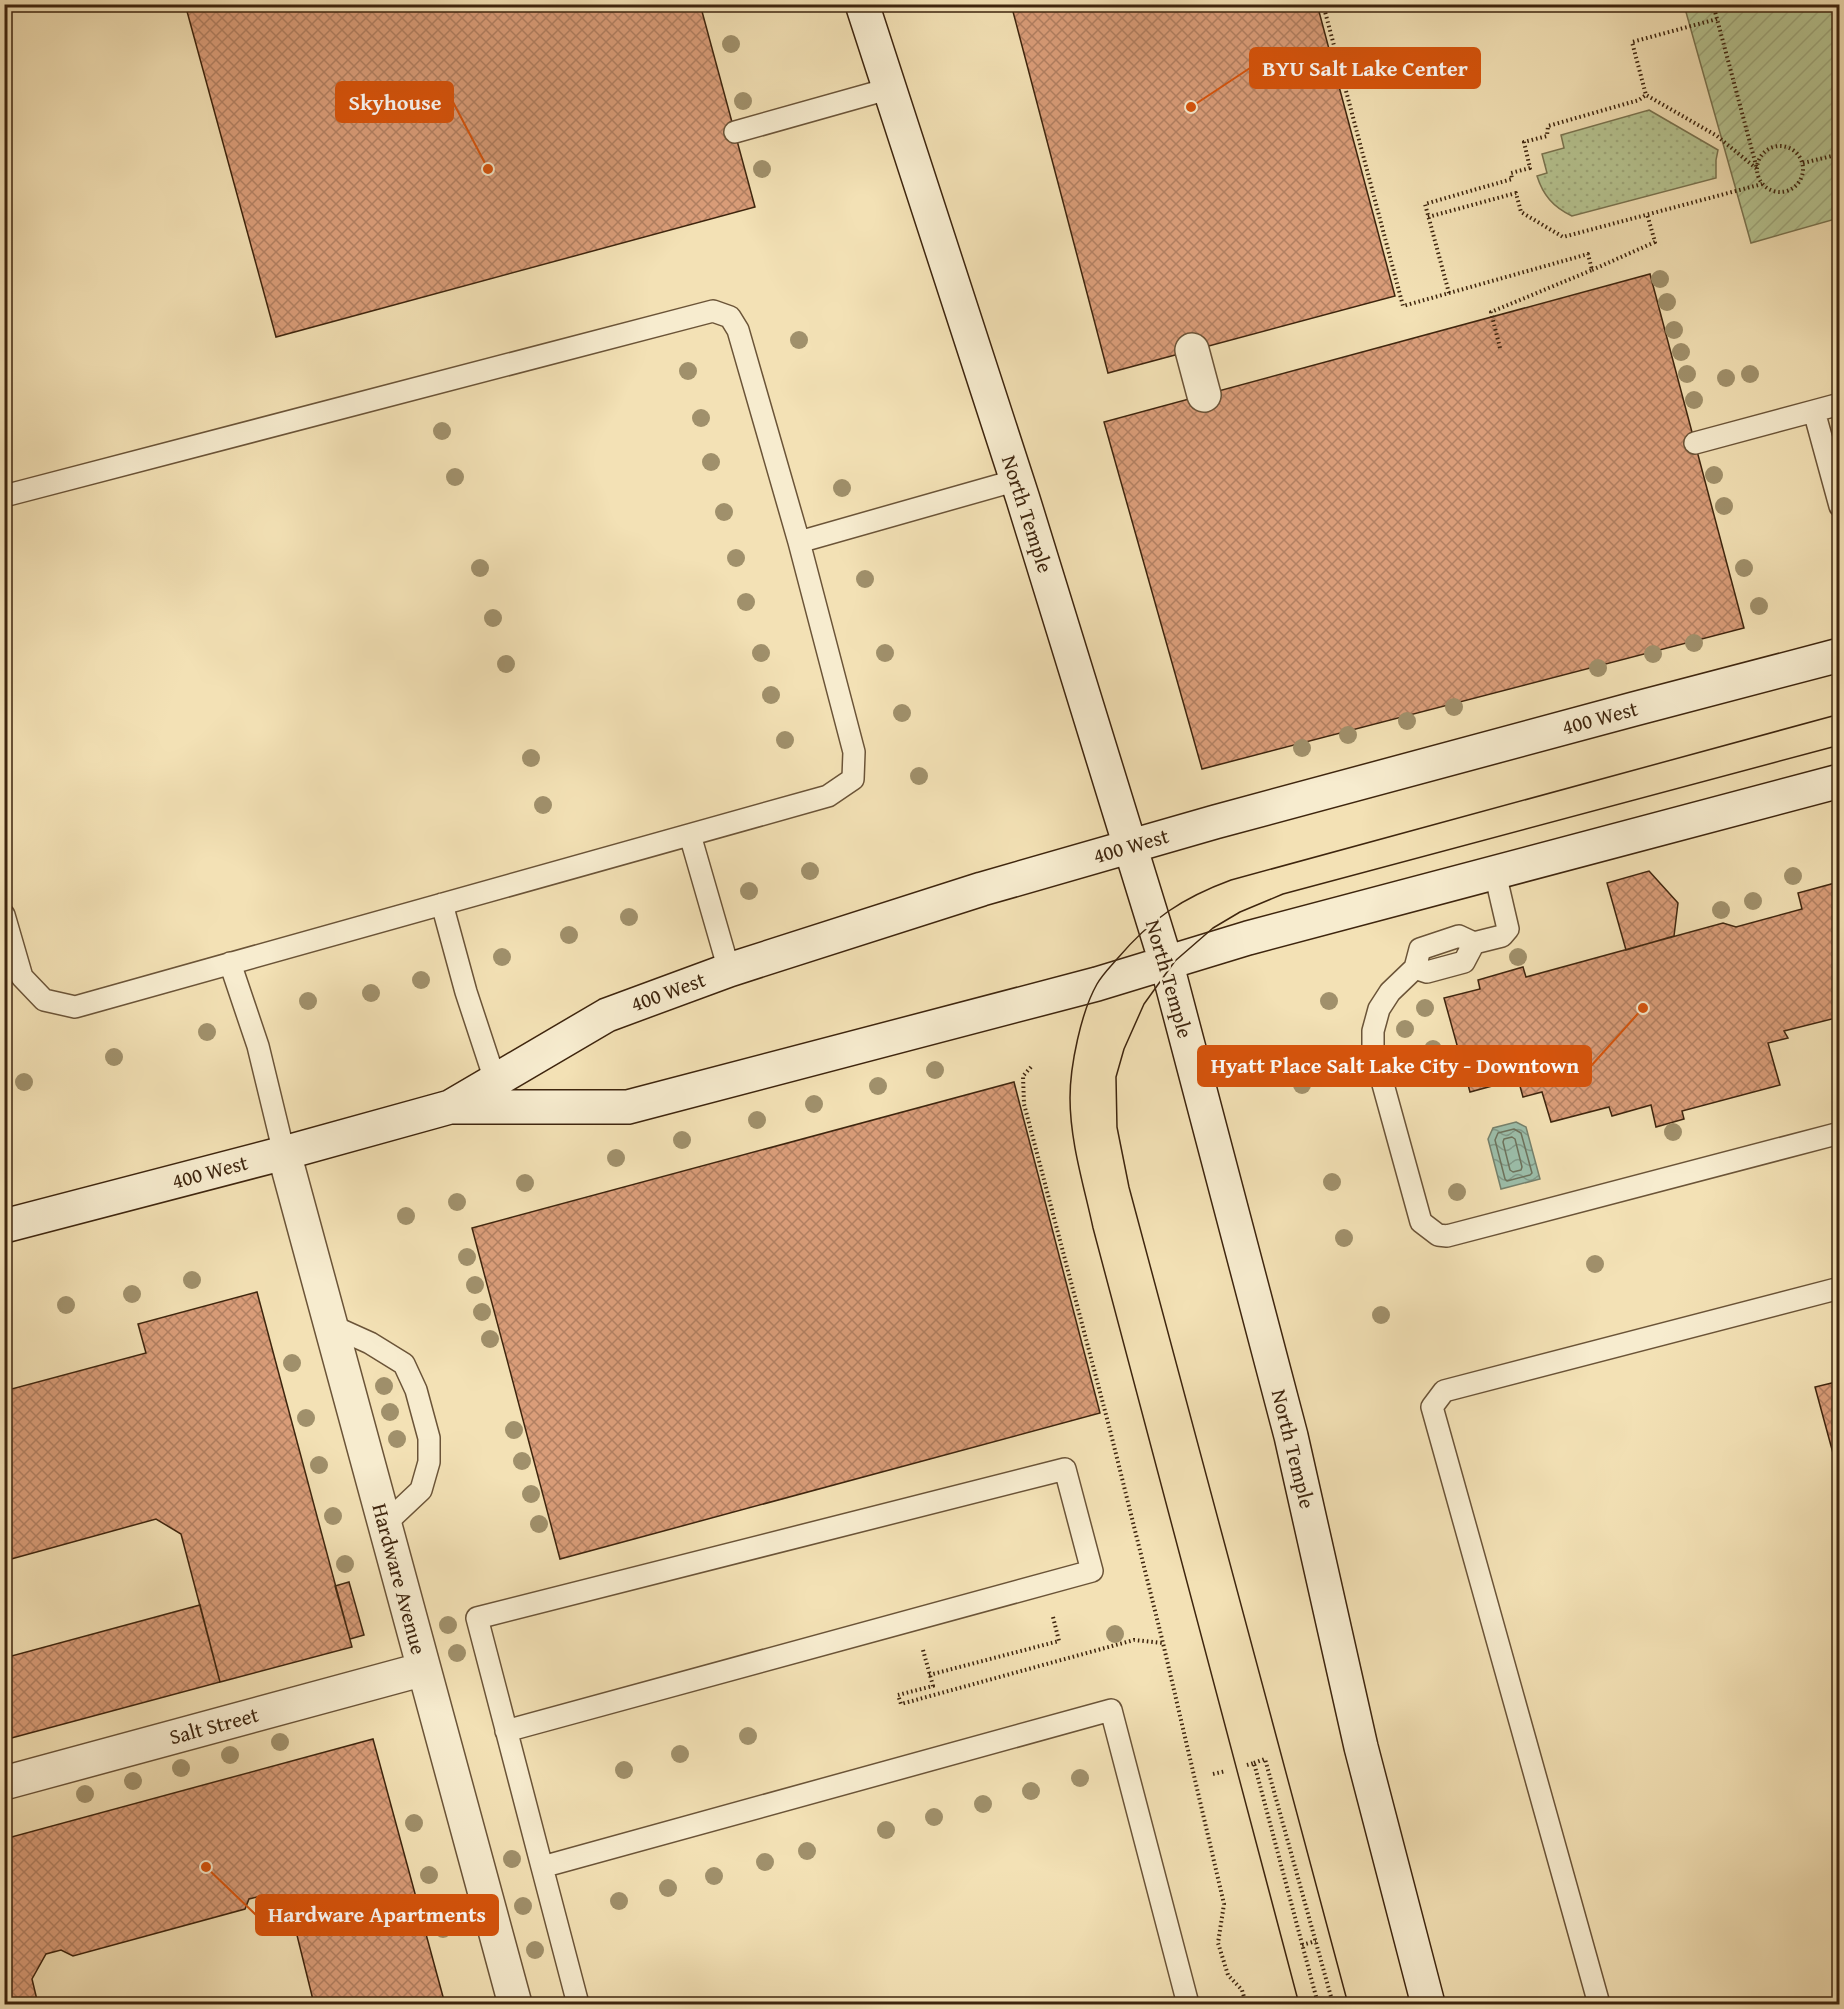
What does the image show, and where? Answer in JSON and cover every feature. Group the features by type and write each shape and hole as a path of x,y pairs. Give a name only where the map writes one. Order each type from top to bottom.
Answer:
{"street":[{"name":"North Temple","path":"861,4 1017,480 1166,963 1291,1436 1361,1747 1428,2004"},
{"path":"1192,350 1204,395"},
{"name":"400 West","path":"4,1226 450,1107 607,1015 729,970 1003,883 1130,846 1839,655"},
{"name":"400 West","path":"450,1107 628,1107 1097,984 1248,938 1839,781"},
{"name":"Hardware Avenue","path":"284,1153 514,2004"},
{"name":"Salt Street","path":"4,1783 424,1669"}],"lane":[{"path":"735,132 888,89"},
{"path":"4,496 713,311 730,316 738,330 799,542 854,752 853,779 828,796 525,879 75,1007 44,1000 22,977 4,915"},
{"path":"1695,443 1839,404"},
{"path":"1814,411 1839,506"},
{"path":"799,542 1017,480"},
{"path":"690,835 729,970"},
{"path":"1495,873 1508,929 1502,936 1474,943 1464,962 1427,972 1415,968 1390,992 1378,1009 1373,1031 1373,1048 1421,1222 1438,1235 1447,1236 1839,1133"},
{"path":"442,904 466,992 495,1080"},
{"path":"230,963 258,1046 284,1153"},
{"path":"1599,2004 1432,1407 1444,1391 1839,1288"},
{"path":"330,1324 370,1343 404,1364 416,1390 429,1438 429,1462 421,1490 385,1524"},
{"path":"506,1731 1092,1571 1065,1469 477,1618 506,1731 578,2004"},
{"path":"542,1867 1111,1710 1188,2004"}],"path":[{"path":"1323,4 1403,306 1588,254 1592,270"},
{"path":"1713,4 1757,169 1762,184 1775,192 1790,190 1802,179 1803,164 1796,151 1781,146 1767,149 1758,161 1757,169"},
{"path":"1717,19 1632,42 1646,95 1717,136 1757,169"},
{"path":"1449,293 1425,204 1512,179 1510,173 1530,168 1524,142 1547,136 1548,126 1639,100 1646,95"},
{"path":"1803,164 1839,154"},
{"path":"1428,218 1516,194 1521,212 1563,237 1762,184"},
{"path":"1500,348 1491,312 1655,242 1647,214"},
{"path":"1030,1067 1023,1076 1024,1104 1110,1430 1224,1904 1218,1943 1228,1975 1242,1990 1246,2004"},
{"path":"930,1675 1059,1641 1045,1584"},
{"path":"915,1620 933,1686 898,1695 901,1704 1134,1640 1162,1643"},
{"path":"1247,1765 1265,1759 1333,2004"},
{"path":"1254,1763 1318,2004"},
{"path":"1213,1774 1226,1771"},
{"path":"1302,1945 1316,1941"}],"shaded area":[{"path":"1684,5 1839,5 1839,218 1751,243"},
{"path":"1649,110 1718,150 1716,178 1572,216 1559,209 1550,200 1537,176 1547,173 1542,154 1564,148 1561,135"}],"water":[{"path":"1516,1122 1526,1127 1540,1179 1501,1189 1488,1139 1493,1128"}],"building":[{"path":"185,4 700,4 755,207 276,337"},
{"path":"1011,4 1317,4 1395,296 1108,373"},
{"path":"1650,274 1744,628 1202,769 1104,422"},
{"path":"1649,871 1678,903 1674,936 1626,950 1607,883"},
{"path":"1835,883 1840,900 1840,1017 1784,1031 1788,1038 1768,1043 1780,1085 1682,1111 1684,1119 1656,1127 1651,1105 1612,1116 1609,1107 1551,1122 1542,1092 1523,1097 1518,1079 1470,1092 1444,998 1480,989 1478,980 1523,967 1526,977 1723,923 1736,927 1802,909 1798,893"},
{"path":"1014,1082 1100,1413 560,1559 472,1228"},
{"path":"257,1292 352,1647 220,1682 181,1534 156,1519 4,1561 4,1391 146,1353 138,1324"},
{"path":"1840,1381 1840,1479 1815,1387"},
{"path":"349,1582 364,1635 350,1639 335,1586"},
{"path":"200,1605 220,1682 4,1740 4,1658"},
{"path":"373,1739 445,2004 314,2004 291,1911 265,1895 249,1899 245,1909 73,1956 61,1950 46,1954 32,1979 38,2004 4,2004 4,1839"}],"tram line":[{"path":"1299,2004 1078,1164 1072,1131 1071,1085 1074,1055 1091,996 1106,971 1155,921 1182,902 1231,880 1840,714"},
{"path":"1348,2004 1129,1187 1117,1127 1116,1077 1124,1049 1144,1004 1175,961 1213,928 1240,912 1283,894 1840,745"}],"place":[{"name":"BYU Salt Lake Center","path":"1191,107"},
{"name":"Skyhouse","path":"488,169"},
{"name":"Hyatt Place Salt Lake City - Downtown","path":"1643,1008"},
{"name":"Hardware Apartments","path":"206,1867"}]}
